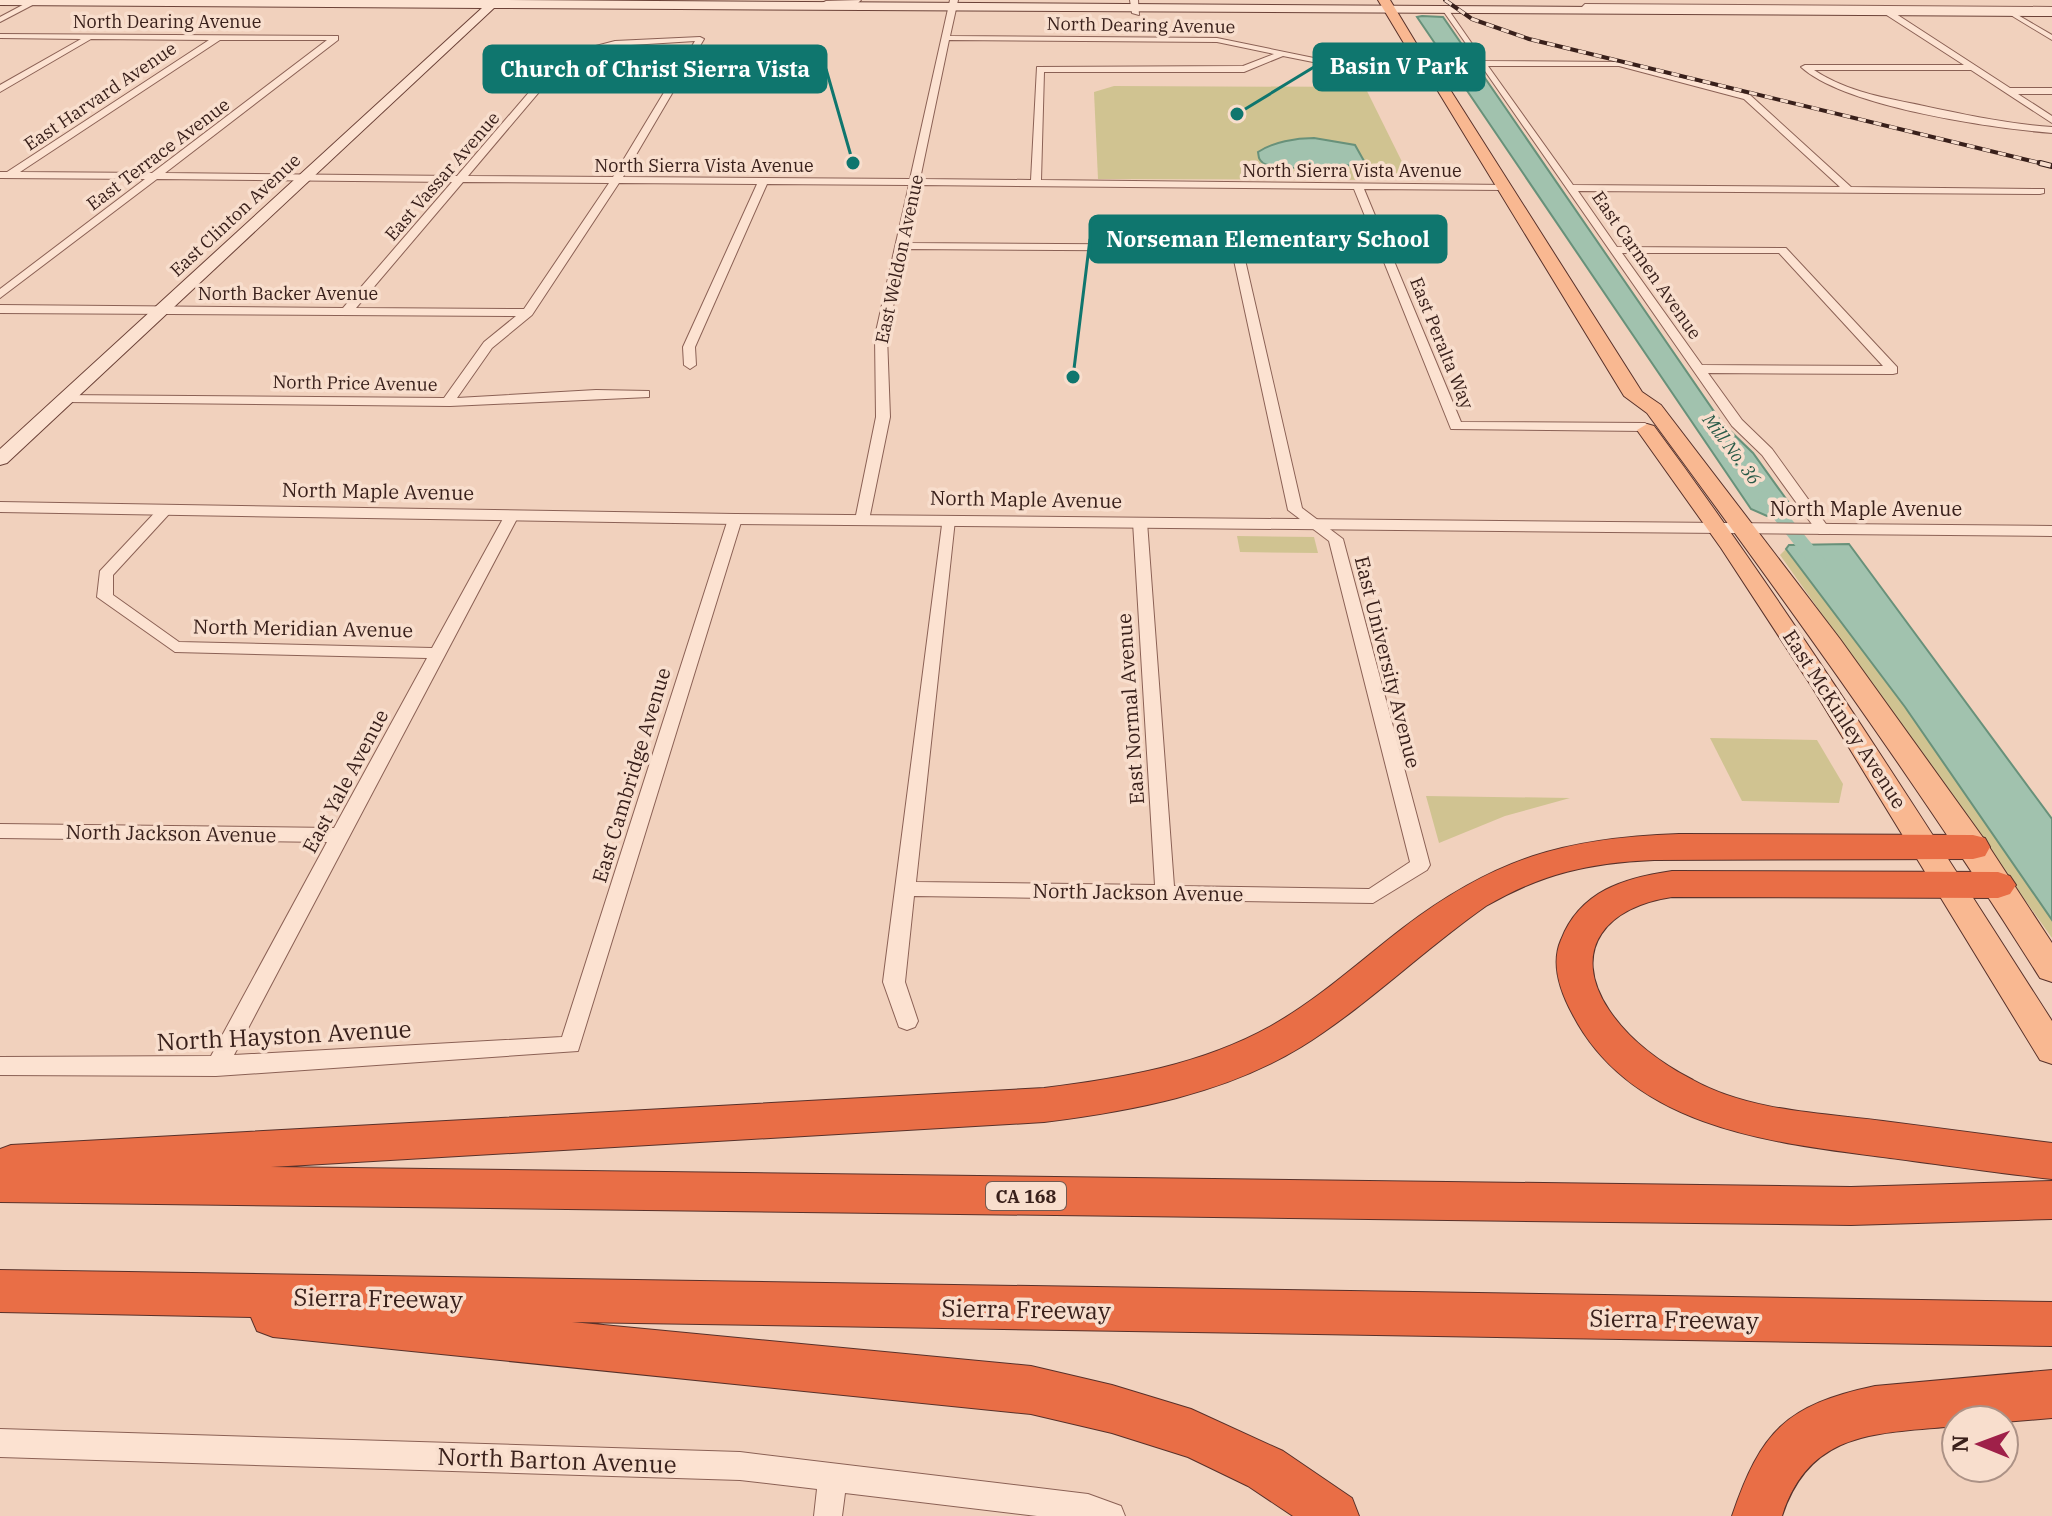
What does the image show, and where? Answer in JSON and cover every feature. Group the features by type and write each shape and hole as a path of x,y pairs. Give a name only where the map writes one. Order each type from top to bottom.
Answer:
{"highway":[{"path":"0,1164 1044,1105 1103,1099 1207,1073 1259,1050 1313,1019 1469,900 1529,869 1579,854 1616,848 1973,847"},
{"path":"1998,885 1672,884 1646,887 1621,895 1599,908 1585,926 1577,945 1576,973 1584,1001 1599,1028 1647,1076 1684,1098 1727,1114 1773,1125 2043,1160"},
{"name":"CA 168","path":"0,1183 1851,1206 2052,1200"},
{"name":"Sierra Freeway","path":"0,1291 2052,1324"},
{"path":"55,1292 1031,1390 1090,1402 1209,1440 1266,1468 1334,1516"},
{"path":"1757,1516 1763,1492 1778,1463 1804,1437 1831,1420 1879,1409 2052,1394"}],"main road":[{"path":"0,4 1135,7 1401,9 1439,13 1716,11"},
{"path":"491,4 787,5"},
{"name":"East Clinton Avenue","path":"0,459 491,4"},
{"path":"1135,7 1170,13 1401,9"},
{"path":"1170,13 1258,9"},
{"name":"East McKinley Avenue","path":"1401,9 1427,51 1422,54 1430,68 1634,396 1654,409 1758,530 2052,969"},
{"path":"1439,13 1464,10 2052,13"},
{"name":"East McKinley Avenue","path":"1634,396 1630,404 1825,687 2052,1050"}],"street":[{"path":"1703,0 1716,11"},
{"path":"1912,0 1924,9"},
{"path":"633,6 642,2 787,5 858,1"},
{"path":"0,20 33,3"},
{"path":"1585,12 1585,6 1612,3 1716,11 1924,9 2052,13"},
{"name":"East Weldon Avenue","path":"862,520 883,417 881,336 953,6"},
{"name":"East Carmen Avenue","path":"1439,13 1482,63 1737,423 1767,452 1824,531"},
{"path":"1891,14 2052,120"},
{"path":"2010,14 2052,38"},
{"path":"1042,25 1042,39"},
{"path":"1138,25 1140,39"},
{"name":"North Dearing Avenue","path":"0,36 335,38"},
{"path":"0,89 90,37"},
{"name":"North Dearing Avenue","path":"945,38 1231,37 1348,67 1430,68"},
{"name":"East Harvard Avenue","path":"3,177 217,38"},
{"name":"East Terrace Avenue","path":"0,295 335,38"},
{"name":"East Vassar Avenue","path":"347,311 463,179 564,57 588,48 636,39 700,39 616,180"},
{"path":"1036,183 1040,69 1244,69 1285,53"},
{"path":"1482,63 1619,64 1747,97 1848,189"},
{"path":"1972,68 1805,67 1828,83 1852,93 1984,123 2052,130"},
{"path":"2008,91 2052,91"},
{"name":"North Sierra Vista Avenue","path":"3,177 1504,187"},
{"path":"448,402 488,345 528,313 616,180"},
{"path":"690,365 689,347 763,181"},
{"name":"East Peralta Way","path":"1358,186 1456,426 1645,427"},
{"path":"1569,188 2040,191"},
{"path":"901,246 1384,249"},
{"name":"East University Avenue","path":"1237,247 1295,510 1336,539 1420,865 1373,896"},
{"path":"1615,250 1782,250 1893,370 1698,369"},
{"name":"North Backer Avenue","path":"0,309 528,313"},
{"name":"North Price Avenue","path":"66,398 448,402 520,401 598,393 644,394"},
{"name":"North Maple Avenue","path":"0,507 735,519 2052,531"},
{"name":"North Meridian Avenue","path":"165,510 105,574 105,597 175,647 436,653"},
{"name":"East Yale Avenue","path":"216,1067 512,515"},
{"name":"East Cambridge Avenue","path":"570,1045 735,519"},
{"path":"907,1021 894,982 948,520"},
{"name":"East Normal Avenue","path":"1140,522 1165,892"},
{"name":"North Jackson Avenue","path":"0,831 341,835"},
{"name":"North Jackson Avenue","path":"903,889 1373,896"},
{"name":"North Hayston Avenue","path":"0,1066 102,1069 216,1067 570,1045"},
{"name":"North Barton Avenue","path":"0,1443 740,1466 1088,1508 1111,1516"},
{"path":"828,1516 833,1475"}],"shaded area":[{"path":"1114,86 1365,87 1411,180 1098,179 1094,92"},
{"path":"1237,536 1314,537 1318,553 1240,552"},
{"path":"1786,549 1905,707 2052,920 2052,938 1780,555"},
{"path":"1710,738 1817,740 1843,784 1839,803 1742,801"},
{"path":"1426,796 1570,798 1505,816 1439,843"}],"water":[{"path":"1417,17 1443,17 1722,423 1753,453 1797,514 1795,517 1767,516 1751,509"},
{"path":"1314,138 1355,145 1364,161 1345,166 1297,168 1270,166 1259,158 1258,152 1271,146"},
{"path":"1849,544 2052,819 2052,920 1905,707 1786,549 1789,545"}],"waterway":[{"name":"Mill No. 36","path":"1764,496 1819,564"}],"railway":[{"path":"1445,0 1472,19 1529,39 2048,165"},
{"path":"2040,163 2048,165"},
{"path":"2048,165 2052,166"}],"place":[{"name":"Basin V Park","path":"1237,114"},
{"name":"Church of Christ Sierra Vista","path":"853,163"},
{"name":"Norseman Elementary School","path":"1073,377"}]}
